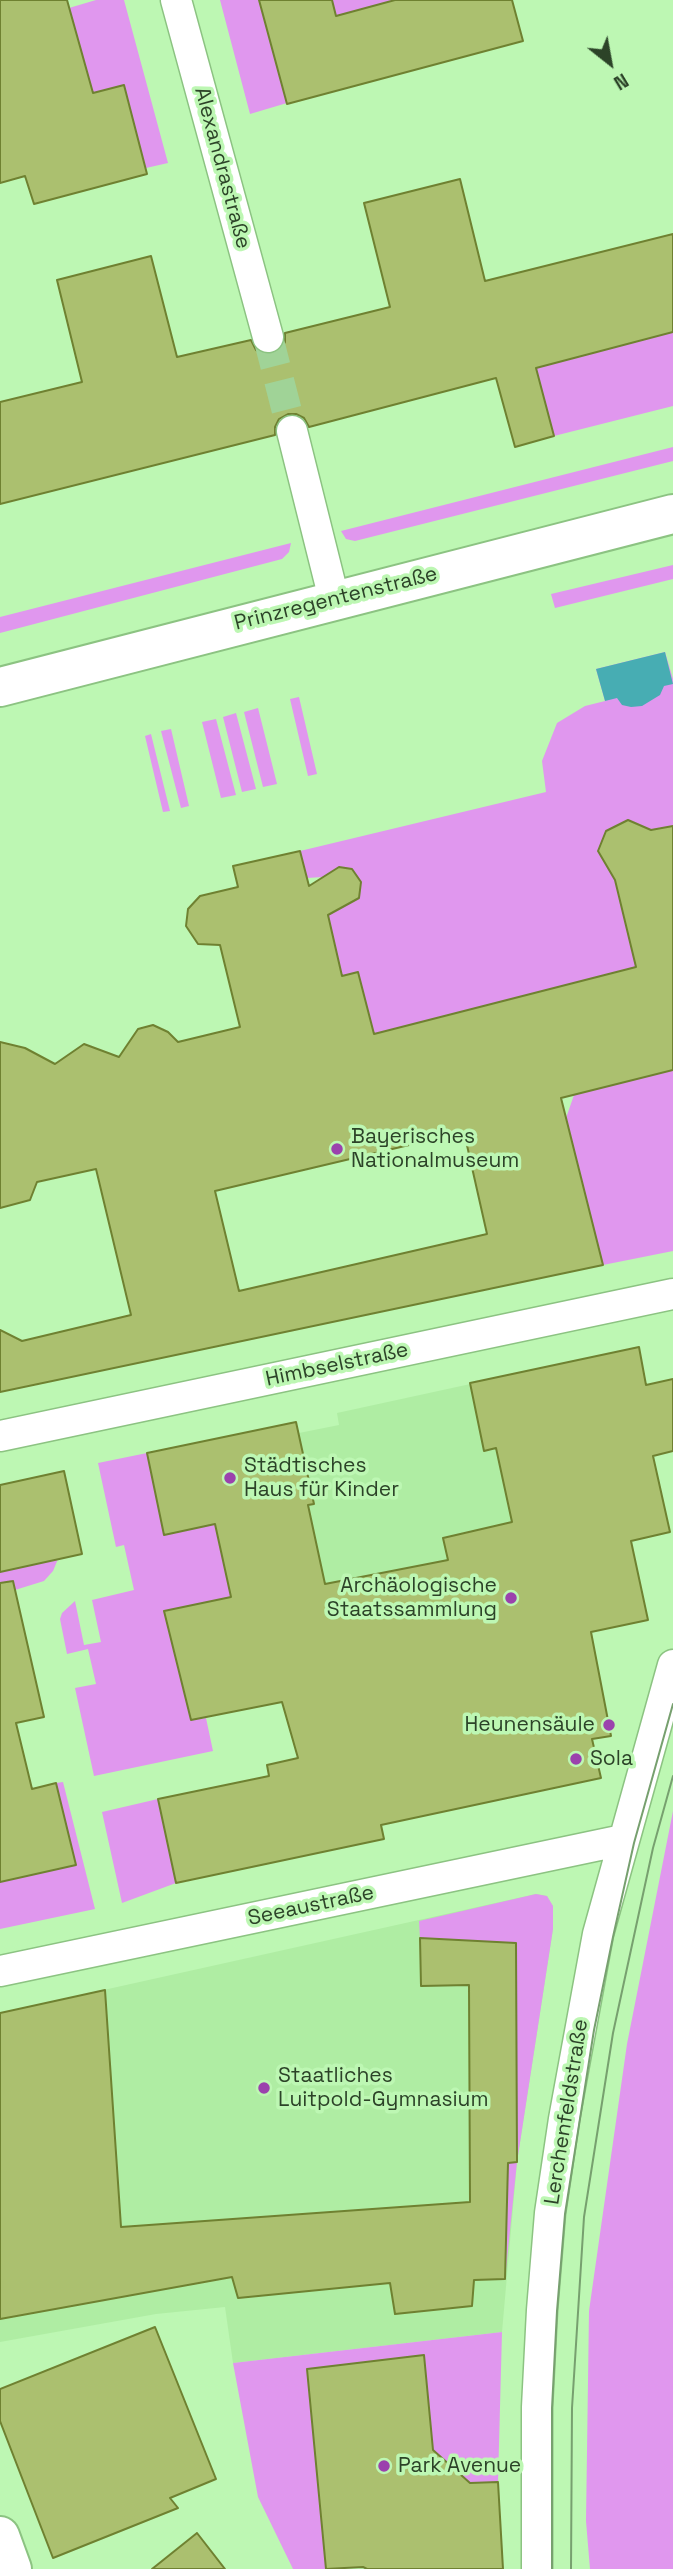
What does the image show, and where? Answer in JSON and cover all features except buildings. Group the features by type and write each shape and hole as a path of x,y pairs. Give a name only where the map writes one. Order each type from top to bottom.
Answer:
{"main road":[{"name":"Prinzregentenstraße","path":"0,687 673,514"},
{"path":"0,2536 12,2569"}],"street":[{"name":"Alexandrastraße","path":"176,0 268,337"},
{"path":"292,431 334,599"},
{"name":"Himbselstraße","path":"0,1436 673,1294"},
{"name":"Lerchenfeldstraße","path":"537,2569 537,2407 550,2213 598,1934 622,1840 673,1665"},
{"name":"Seeaustraße","path":"0,1971 622,1840"}],"shaded area":[{"path":"96,0 124,0 168,163 146,168 124,85 93,93 69,8"},
{"path":"220,0 259,0 287,103 250,114"},
{"path":"332,0 395,0 336,16"},
{"path":"673,332 673,406 554,436 535,368"},
{"path":"673,447 673,461 355,541 346,539 341,531"},
{"path":"291,543 289,552 282,559 0,633 0,617"},
{"path":"673,565 673,579 555,608 551,594"},
{"path":"665,652 673,679 673,826 651,830 627,820 606,831 599,851 615,880 637,967 374,1034 358,972 342,976 326,905 343,907 359,898 361,882 352,869 339,867 323,877 307,878 300,851 546,792 542,761 557,723 585,706 605,701 596,669"},
{"path":"299,697 317,774 308,776 290,699"},
{"path":"258,708 277,784 263,787 244,712"},
{"path":"236,713 256,789 242,792 223,717"},
{"path":"216,719 236,795 221,798 202,722"},
{"path":"171,729 189,806 181,808 161,731"},
{"path":"151,734 170,811 163,812 145,736"},
{"path":"673,1070 673,1251 603,1265 566,1118 574,1095"},
{"path":"521,1373 537,1445 497,1454 512,1522 444,1538 448,1560 325,1585 308,1505 313,1503 299,1433 339,1425 337,1413"},
{"path":"147,1453 165,1535 215,1524 218,1540 298,1583 164,1611 191,1720 206,1718 213,1751 94,1776 75,1688 96,1684 88,1649 67,1654 60,1619 62,1613 75,1601 84,1645 101,1642 92,1600 134,1590 124,1545 116,1547 98,1463"},
{"path":"58,1559 53,1571 44,1581 15,1590 0,1586 0,1572"},
{"path":"63,1782 95,1909 0,1929 0,1882 76,1865 56,1783"},
{"path":"158,1799 176,1883 122,1903 102,1812"},
{"path":"673,1811 673,2569 590,2569 586,2521 589,2311 627,2044"},
{"name":"Staatliches Luitpold-Gymnasium","path":"536,1894 547,1896 553,1906 553,1929 517,2162 502,2332 233,2363 225,2307 156,2314 0,2342 0,2013"},
{"path":"536,1894 547,1896 553,1906 553,1929 517,2162 505,2279 508,2163 517,2161 516,1943 420,1938 419,1921"},
{"path":"502,2332 498,2482 470,2483 433,2450 423,2355 307,2369 326,2569 293,2569 258,2497 233,2363"}],"water":[{"path":"665,652 673,684 664,686 660,695 642,706 622,705 617,698 605,701 596,669"}],"tunnel":[{"path":"268,337 292,431"}],"tram line":[{"path":"552,2569 552,2408 565,2214 594,2030 613,1937 634,1843 673,1704"},
{"path":"571,2569 572,2408 584,2217 613,2033 653,1848 673,1776"}],"place":[{"name":"Bayerisches Nationalmuseum","path":"337,1149"},
{"name":"Städtisches Haus für Kinder","path":"230,1478"},
{"name":"Archäologische Staatssammlung","path":"511,1598"},
{"name":"Heunensäule","path":"609,1725"},
{"name":"Sola","path":"576,1759"},
{"name":"Staatliches Luitpold-Gymnasium","path":"264,2088"},
{"name":"Park Avenue","path":"384,2466"}]}
